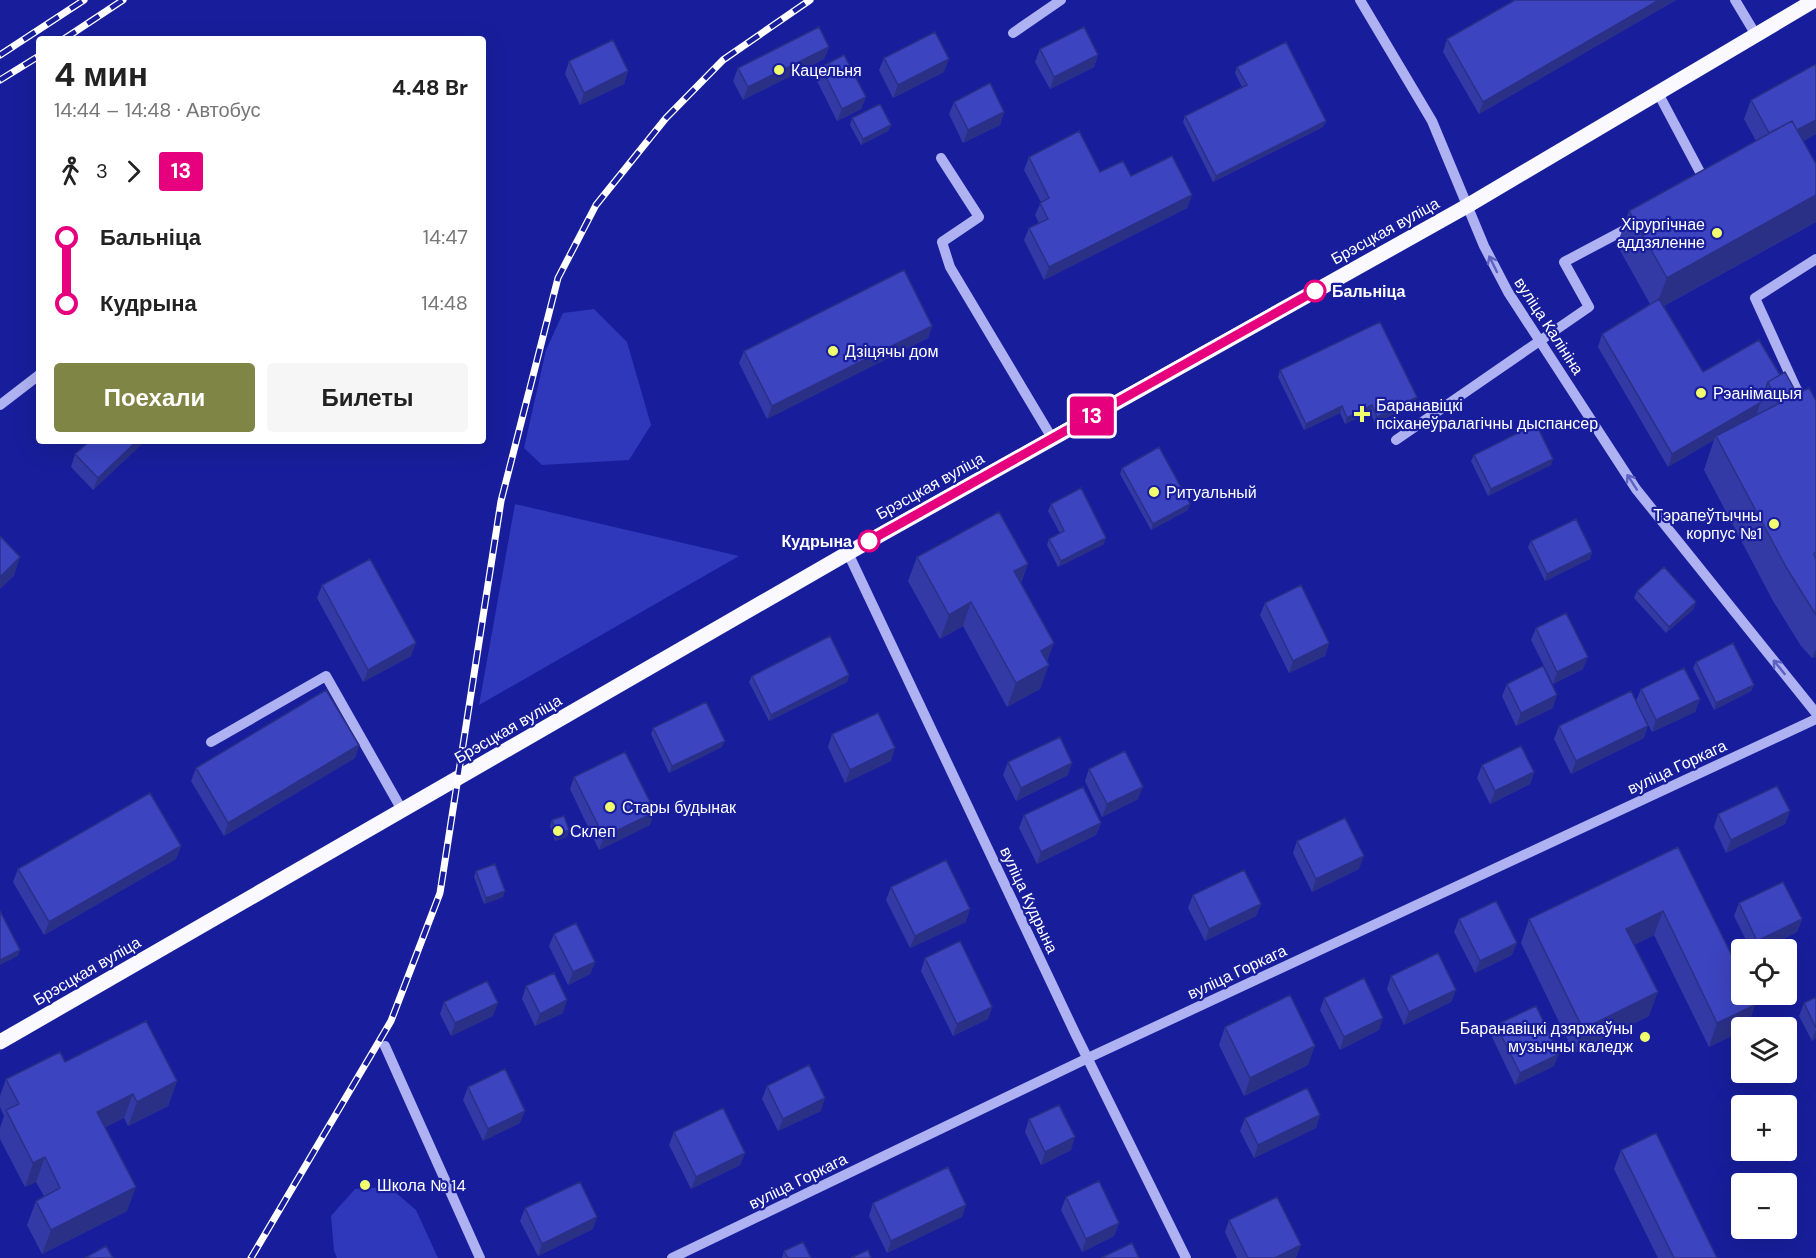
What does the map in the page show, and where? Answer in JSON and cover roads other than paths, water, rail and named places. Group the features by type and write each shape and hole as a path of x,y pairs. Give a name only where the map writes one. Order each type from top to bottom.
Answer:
{"main road":[{"name":"Брэсцкая вуліца","path":"0,1042 848,553 1467,206 1815,0"}],"street":[{"path":"1013,33 1061,0"},
{"name":"вуліца Калініна","path":"1360,0 1432,121 1498,274 1636,489 1816,712"},
{"path":"1735,0 1756,35"},
{"path":"1658,93 1700,172 1699,188 1692,192"},
{"path":"941,158 979,217 942,242 950,267 1052,438"},
{"path":"1396,440 1589,307 1564,262 1647,218"},
{"path":"1816,259 1755,298 1796,388 1816,421"},
{"path":"0,405 36,377"},
{"name":"вуліца Кудрына","path":"848,553 1088,1058 1186,1258"},
{"path":"211,742 326,676 402,810"},
{"name":"вуліца Горкага","path":"672,1258 1088,1058 1816,719"},
{"path":"385,1046 480,1258"}],"railway":[{"path":"0,55 84,0"},
{"path":"69,36 123,0"},
{"path":"251,1258 391,1021 440,893 501,501 558,278 596,205 666,118 723,60 810,0"},
{"path":"0,80 36,58"}],"place":[{"name":"Кацельня","path":"779,70"},
{"name":"Хірургічнае аддзяленне","path":"1717,233"},
{"name":"Бальніца","path":"1315,291"},
{"name":"Дзіцячы дом","path":"833,351"},
{"name":"Рэанімацыя","path":"1701,393"},
{"name":"Баранавіцкі псіханеўралагічны дыспансер","path":"1362,414"},
{"name":"Ритуальный","path":"1154,492"},
{"name":"Тэрапеўтычны корпус №1","path":"1774,524"},
{"name":"Кудрына","path":"869,541"},
{"name":"Стары будынак","path":"610,807"},
{"name":"Склеп","path":"558,831"},
{"name":"Баранавіцкі дзяржаўны музычны каледж","path":"1645,1037"},
{"name":"Школа № 14","path":"365,1185"}]}
